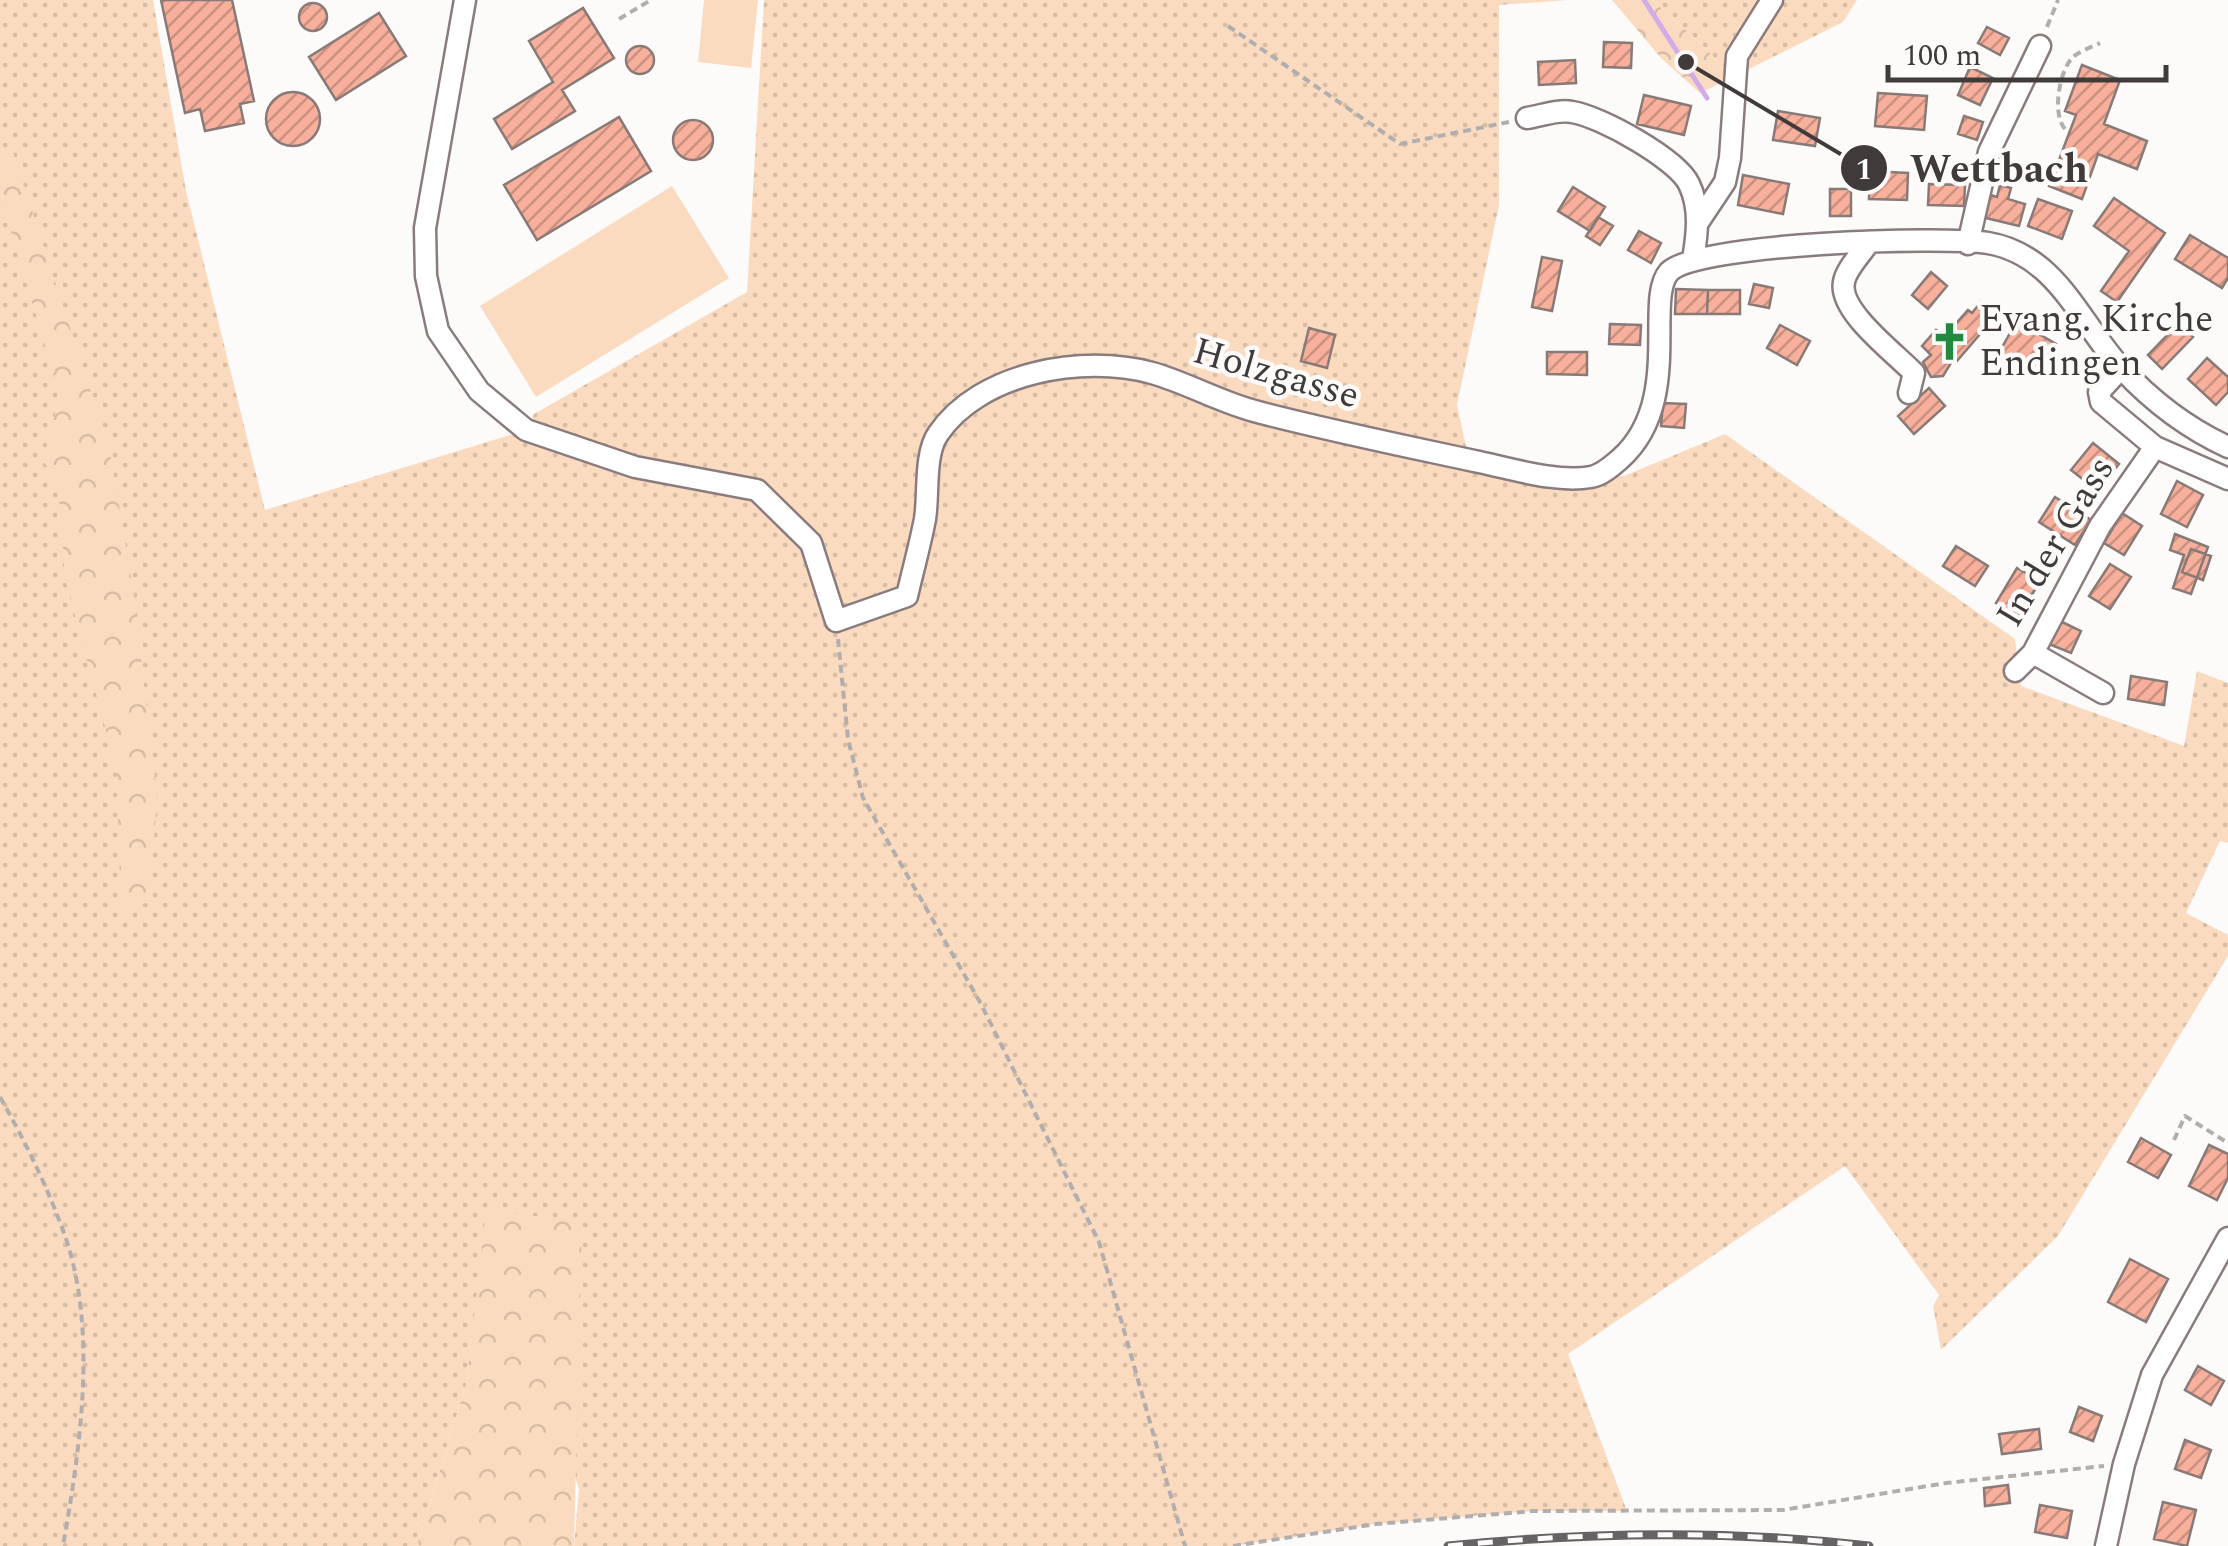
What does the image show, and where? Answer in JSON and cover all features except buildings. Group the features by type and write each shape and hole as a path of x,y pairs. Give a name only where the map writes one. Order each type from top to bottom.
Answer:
{"street":[{"path":"464,0 425,228 426,276 438,331 479,390 526,430 635,467 757,490 811,543 836,621"},
{"path":"1698,221 1724,182 1737,56 1772,0"},
{"path":"1968,244 1989,152 2040,46"},
{"path":"1527,118 1568,110 1599,118 1674,167 1689,183 1698,221 1693,260 1772,248 1869,242 1968,244 2006,250 2052,274 2121,368 2142,389 2198,432 2228,447"},
{"path":"1869,242 1844,281 1846,299 1856,316 1914,373 1909,392"},
{"name":"Holzgasse","path":"836,621 907,596 925,518 934,438 960,407 1022,377 1106,364 1152,373 1252,410 1430,453 1537,474 1591,477 1610,468 1636,445 1661,375 1662,286 1670,270 1693,260"},
{"path":"2121,368 2099,392 2101,402 2116,418 2155,447 2228,479"},
{"path":"2116,418 2142,389"},
{"name":"In der Gass","path":"2015,672 2032,653 2100,526 2155,447"},
{"path":"2032,653 2103,693"},
{"path":"2106,1546 2124,1464 2152,1375 2228,1238"}],"path":[{"path":"619,19 651,0"},
{"path":"2040,46 2058,0"},
{"path":"1228,26 1400,144 1527,118"},
{"path":"2064,129 2057,116 2064,75 2072,57 2100,43"},
{"path":"836,621 848,739 862,798 981,1004 1099,1242 1185,1546"},
{"path":"0,1098 66,1238 78,1303 83,1374 63,1546"},
{"path":"2174,1140 2185,1116 2228,1143"},
{"path":"1234,1546 1376,1524 1534,1511 1783,1510 1946,1483 2124,1464"}],"green space":[{"path":"0,0 153,0 186,191 265,510 526,430 534,414 747,292 764,0 1568,0 1499,5 1499,205 1457,405 1469,460 1537,474 1624,476 1725,434 2015,639 2021,686 2184,746 2197,671 2228,683 2228,843 2220,841 2186,913 2228,935 2228,956 2058,1236 1941,1350 1933,1306 1939,1295 1845,1166 1568,1354 1627,1511 1533,1511 1376,1524 1233,1546 574,1546 579,1489 487,1209 467,1381 417,1546 0,1546"},
{"path":"704,0 758,0 751,68 698,62"},
{"path":"1612,0 1653,0 1704,47 1727,80 1700,93 1661,58"},
{"path":"1653,0 1857,0 1843,22 1727,80 1704,47"},
{"path":"13,152 110,451 133,590 157,796 150,902 121,909 116,768 65,578 58,484 43,460 60,396 0,195 0,157"},
{"path":"672,186 729,278 536,397 480,306"},
{"path":"486,1209 582,1223 574,1546 417,1546 467,1381"}],"waterway":[{"path":"1644,0 1707,98"}],"railway":[{"path":"1448,1546 1659,1535 1765,1537 1869,1546"}],"place":[{"name":"Wettbach","path":"1686,62"},
{"name":"Evang. Kirche Endingen","path":"1949,342"}]}
